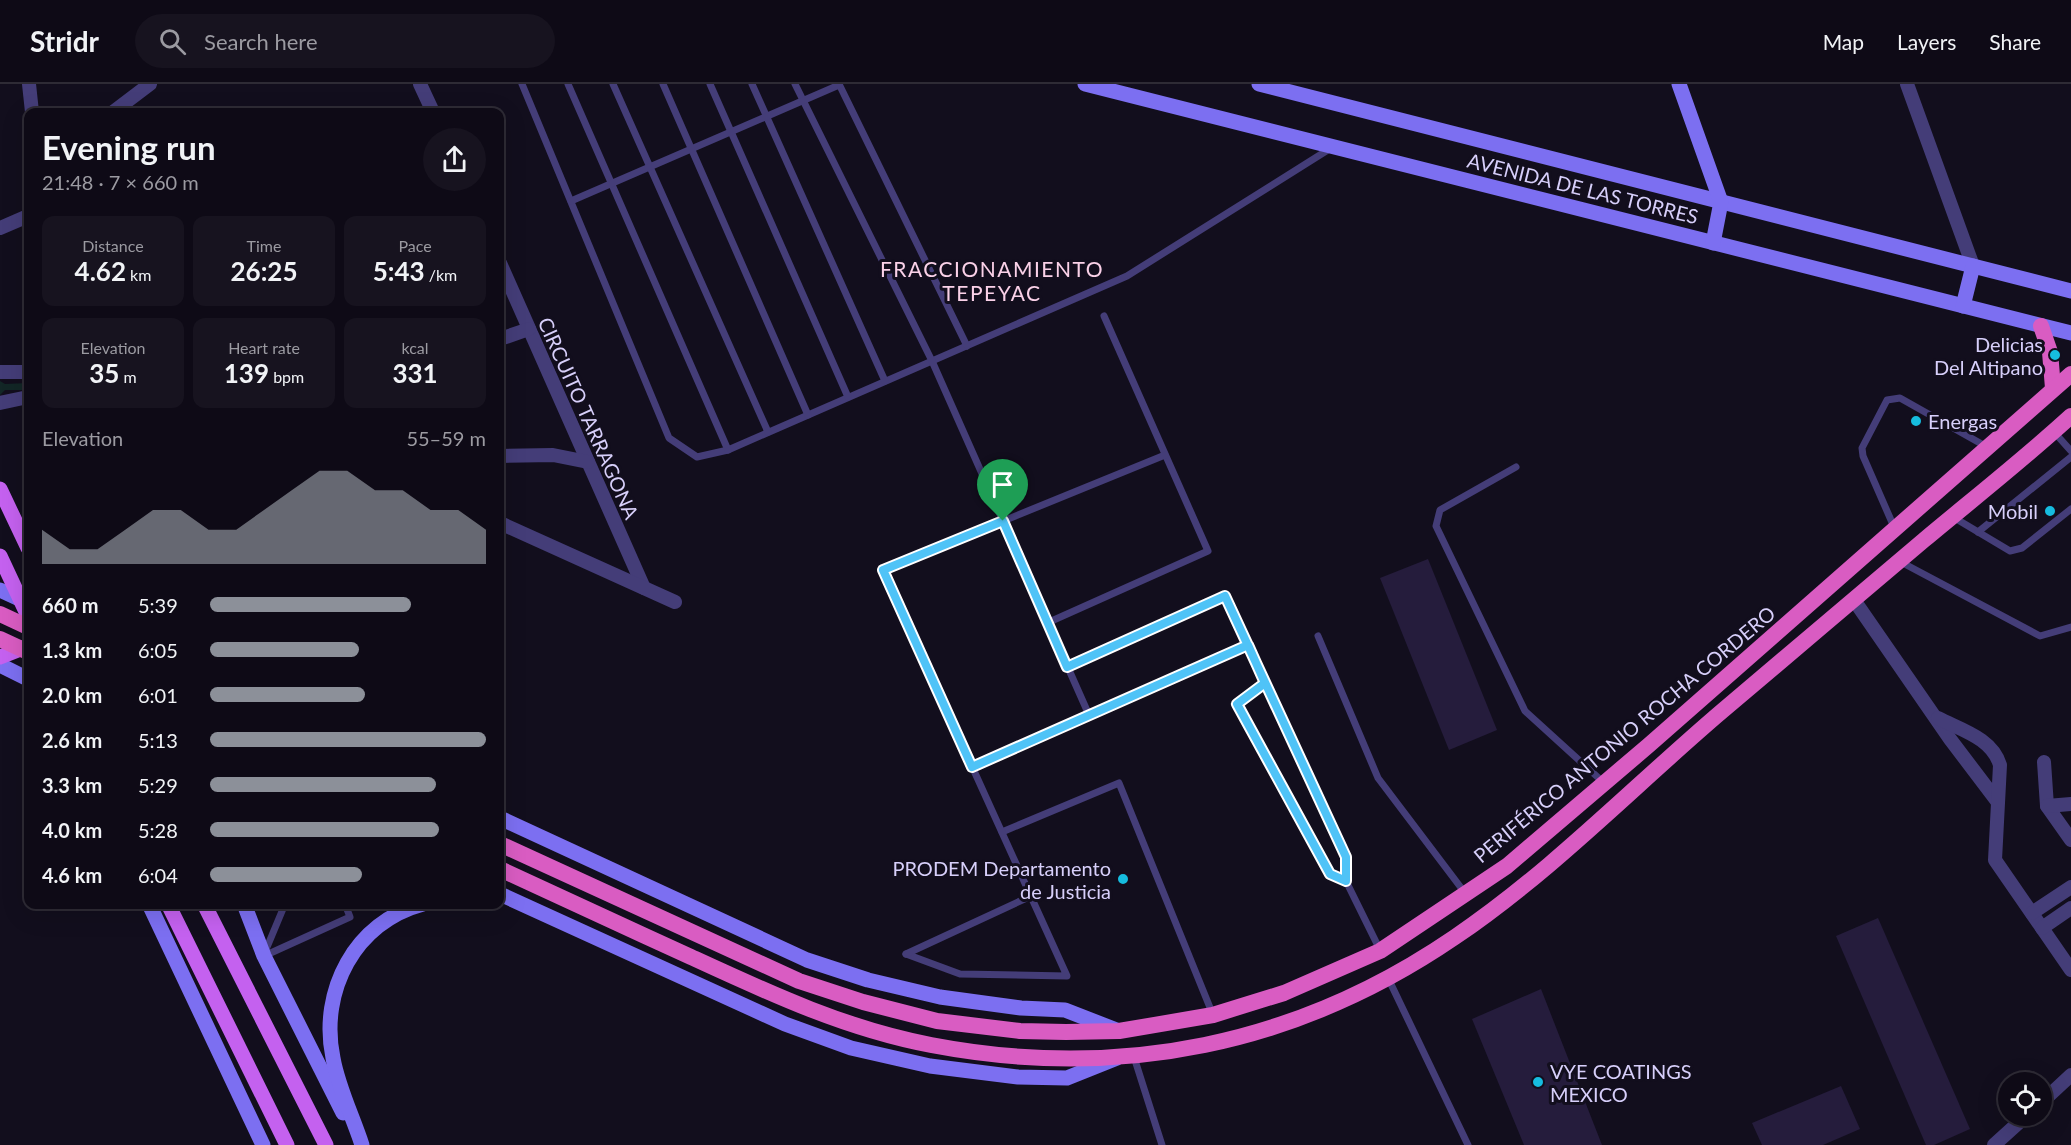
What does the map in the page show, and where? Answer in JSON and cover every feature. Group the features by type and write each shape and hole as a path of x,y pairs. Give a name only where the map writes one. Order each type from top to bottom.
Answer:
{"highway":[{"path":"2042,326 2050,352 2054,388"},
{"name":"PERIFÉRICO ANTONIO ROCHA CORDERO","path":"504,846 799,981 863,1002 937,1021 1020,1031 1066,1032 1119,1030 1213,1015 1284,993 1380,951 1507,866 2071,374"},
{"path":"504,871 792,1004 856,1027 933,1045 1019,1056 1127,1056 1217,1044 1286,1025 1349,1000 1389,980 1458,935 1530,880 1712,720 2071,416"},
{"path":"0,614 24,625"},
{"path":"0,639 24,650"}],"main road":[{"name":"AVENIDA DE LAS TORRES","path":"1085,84 2071,333"},
{"name":"AVENIDA DE LAS TORRES","path":"1259,84 2071,291"},
{"path":"1678,84 1721,202 1713,243"},
{"path":"1963,306 1973,266"},
{"path":"0,489 24,540"},
{"path":"0,556 24,599"},
{"path":"0,590 24,601"},
{"path":"0,657 24,647"},
{"path":"0,666 24,677"},
{"path":"504,820 807,960 868,980 940,997 1021,1008 1065,1010 1119,1030"},
{"path":"507,901 784,1024 851,1048 930,1066 1018,1077 1067,1078 1127,1056"},
{"path":"151,909 263,1145"},
{"path":"170,909 287,1145"},
{"path":"207,909 326,1145"},
{"path":"246,909 264,956 361,1145"},
{"path":"361,1145 333,1058 330,1011 341,972 358,942 381,922 403,909"}],"street":[{"path":"29,84 32,108"},
{"path":"118,108 150,84"},
{"path":"420,84 429,108"},
{"path":"1907,84 1973,266"},
{"path":"0,228 24,218"},
{"name":"CIRCUITO TARRAGONA","path":"504,272 644,588"},
{"path":"504,338 529,329"},
{"path":"0,372 24,372"},
{"path":"0,404 24,398"},
{"path":"504,456 553,455 588,462"},
{"path":"504,525 675,602"},
{"path":"1854,600 1938,718 1950,739 1997,801"},
{"path":"1938,718 1979,738 1997,754 2000,765 1995,860 2071,970"},
{"path":"2044,762 2047,806 2071,840"},
{"path":"2047,806 2071,804"},
{"path":"2032,913 2071,887"},
{"path":"2042,928 2069,909 2058,896"},
{"path":"2052,1093 2071,1075"},
{"path":"1994,1145 2015,1126"}],"lane":[{"path":"522,84 669,438 697,457 728,450 1127,276 1333,147"},
{"path":"568,84 728,450"},
{"path":"613,84 768,432"},
{"path":"663,84 808,415"},
{"path":"710,84 848,398"},
{"path":"752,84 885,381"},
{"path":"795,84 932,361 1089,715"},
{"path":"571,201 732,133 839,84 967,346"},
{"path":"1047,623 1208,551 1104,316"},
{"path":"1894,528 1863,456 1862,448 1887,400 1900,398 1987,447"},
{"path":"2054,432 2071,451"},
{"path":"1030,896 906,954 960,974 1067,976 883,570 1165,455"},
{"path":"1978,532 2071,457"},
{"path":"1516,467 1440,510 1436,526 1525,711 1604,783"},
{"path":"1952,517 2010,551 2022,548 2071,509"},
{"path":"1899,561 2040,636 2071,627"},
{"path":"1067,667 1225,596 1346,857 1346,881 1380,951"},
{"path":"1318,636 1378,778 1466,894"},
{"path":"972,767 1248,645"},
{"path":"1265,683 1237,704 1330,874 1346,881"},
{"path":"1002,832 1119,783 1213,1015"},
{"path":"264,956 283,909"},
{"path":"264,956 350,917 347,909"},
{"path":"1389,980 1468,1145"},
{"path":"1127,1056 1162,1145"}],"green space":[{"path":"0,381 5,384 24,383 24,390 5,390 0,395"}],"building":[{"path":"1428,559 1497,730 1449,750 1380,578"},
{"path":"1878,918 1970,1129 1934,1145 1926,1145 1836,936"},
{"name":"VYE COATINGS MEXICO","path":"1541,989 1602,1145 1524,1145 1472,1019"},
{"path":"1841,1086 1860,1129 1823,1145 1762,1145 1752,1123"}],"place":[{"name":"Delicias Del Altipano","path":"2055,355"},
{"name":"Energas","path":"1916,421"},
{"name":"Mobil","path":"2050,511"},
{"name":"PRODEM Departamento de Justicia","path":"1123,879"},
{"name":"VYE COATINGS MEXICO","path":"1538,1082"}],"district":[{"name":"FRACCIONAMIENTO TEPEYAC","path":"992,280"}],"route":[{"path":"1003,521 883,570 972,767 1248,645 1265,683 1237,704 1330,874 1346,881 1346,857 1265,683 1225,596 1067,667 1003,521"}]}
